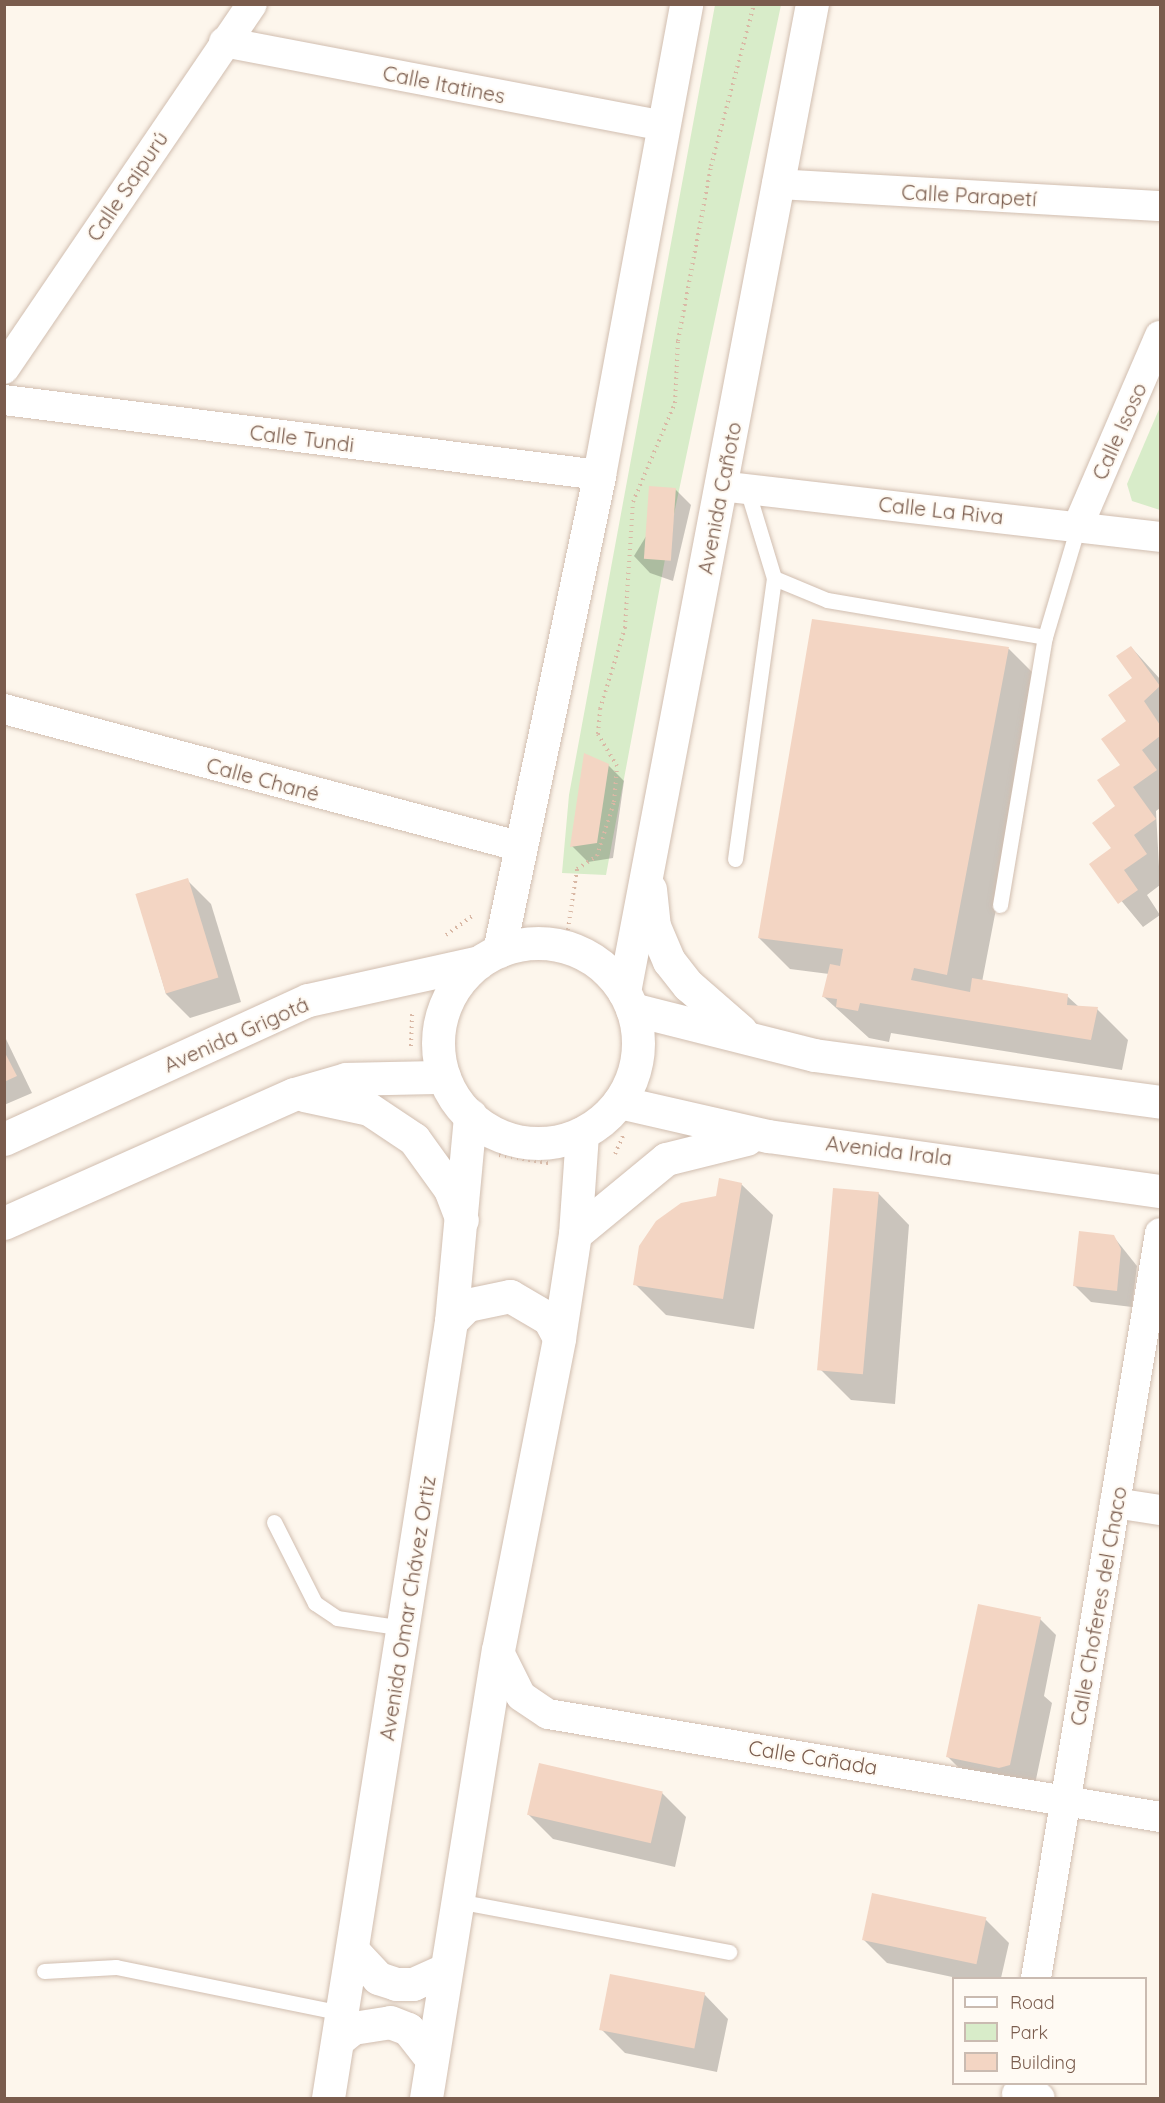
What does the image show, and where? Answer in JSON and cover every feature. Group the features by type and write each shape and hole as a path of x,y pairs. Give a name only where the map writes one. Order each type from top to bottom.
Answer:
{"main road":[{"path":"581,1148 530,1142 491,1131 470,1129 432,1076 441,1019 455,987 495,945 522,847 599,475 686,4"},
{"name":"Avenida Cañoto","path":"627,1105 637,1058 632,994 647,869 734,487 777,184 812,4"},
{"path":"647,869 654,926 669,961 711,1008 754,1041"},
{"name":"Avenida Grigotá","path":"4,1139 308,1000 425,972 495,945 527,944 565,947 599,964 632,994"},
{"path":"632,994 754,1041 814,1055 1161,1102"},
{"path":"4,1222 294,1094 346,1079 432,1076"},
{"path":"294,1094 332,1098 369,1109 414,1139 450,1189 464,1225"},
{"path":"426,2098 498,1650 559,1338 575,1234 581,1148 627,1105"},
{"name":"Avenida Irala","path":"627,1105 768,1136 1161,1191"},
{"name":"Avenida Omar Chávez Ortiz","path":"328,2098 451,1321 464,1225 470,1129"},
{"path":"575,1234 666,1159 708,1144 768,1136"},
{"path":"451,1321 467,1305 510,1296 549,1319 559,1338"},
{"path":"353,1951 378,1978 396,1984 414,1984 446,1969"},
{"path":"341,2026 353,2028 390,2022 408,2029 431,2058"}],"street":[{"name":"Calle Saipurú","path":"4,369 224,42 252,4"},
{"name":"Calle Itatines","path":"224,42 664,126"},
{"name":"Calle Parapetí","path":"777,184 1161,206"},
{"name":"Calle Isoso","path":"1078,526 1161,336"},
{"name":"Calle Tundi","path":"4,400 599,475"},
{"name":"Calle La Riva","path":"734,487 1161,537"},
{"name":"Calle Chané","path":"4,709 522,847"},
{"name":"Calle Choferes del Chaco","path":"1036,1977 1161,1233"},
{"path":"1115,1503 1161,1510"},
{"name":"Calle Cañada","path":"498,1650 521,1696 548,1714 1065,1799 1161,1817"}],"lane":[{"path":"734,487 774,578 735,859"},
{"path":"1000,905 1045,637 1078,526"},
{"path":"774,578 827,600 1045,637"},
{"path":"274,1522 315,1603 337,1618 404,1628"},
{"path":"457,1901 729,1952"},
{"path":"44,1971 116,1967 341,2026"}],"path":[{"path":"567,936 577,869 597,856 614,802 617,766 598,734 600,709 625,628 633,502 675,403 678,341 711,166 754,4"},
{"path":"432,1076 410,1040 413,1005 425,972 441,939 471,914 495,945 567,936 632,994 627,1105 613,1158 581,1148 503,1156 470,1129"}],"green space":[{"path":"715,5 781,5 669,538 606,875 562,873 569,795"},
{"path":"1160,407 1160,510 1132,501 1127,484"}],"building":[{"path":"649,486 676,488 671,561 644,559"},
{"path":"812,619 1009,647 947,975 914,968 911,980 970,992 972,978 1068,994 1067,1005 1098,1007 1091,1040 860,1003 858,1011 836,1007 837,999 822,997 830,964 840,966 843,949 758,938"},
{"path":"1131,646 1160,686 1144,701 1160,725 1160,736 1142,750 1157,770 1133,787 1156,819 1134,835 1147,854 1124,870 1138,890 1118,904 1089,864 1111,848 1092,823 1115,806 1097,780 1120,765 1101,739 1126,721 1108,695 1132,678 1116,656"},
{"path":"584,753 609,764 597,843 570,847"},
{"path":"188,878 218,977 166,994 135,894"},
{"path":"4,1051 17,1076 4,1082"},
{"path":"719,1178 742,1183 723,1299 633,1285 639,1246 656,1221 681,1203 716,1196"},
{"path":"833,1188 879,1192 863,1374 817,1370"},
{"path":"1079,1231 1114,1235 1121,1249 1117,1291 1073,1286"},
{"path":"978,1604 1041,1617 1010,1765 999,1768 946,1757"},
{"path":"539,1763 663,1792 651,1843 527,1815"},
{"path":"872,1893 986,1917 976,1964 862,1940"},
{"path":"610,1974 705,1993 694,2048 599,2030"}]}
